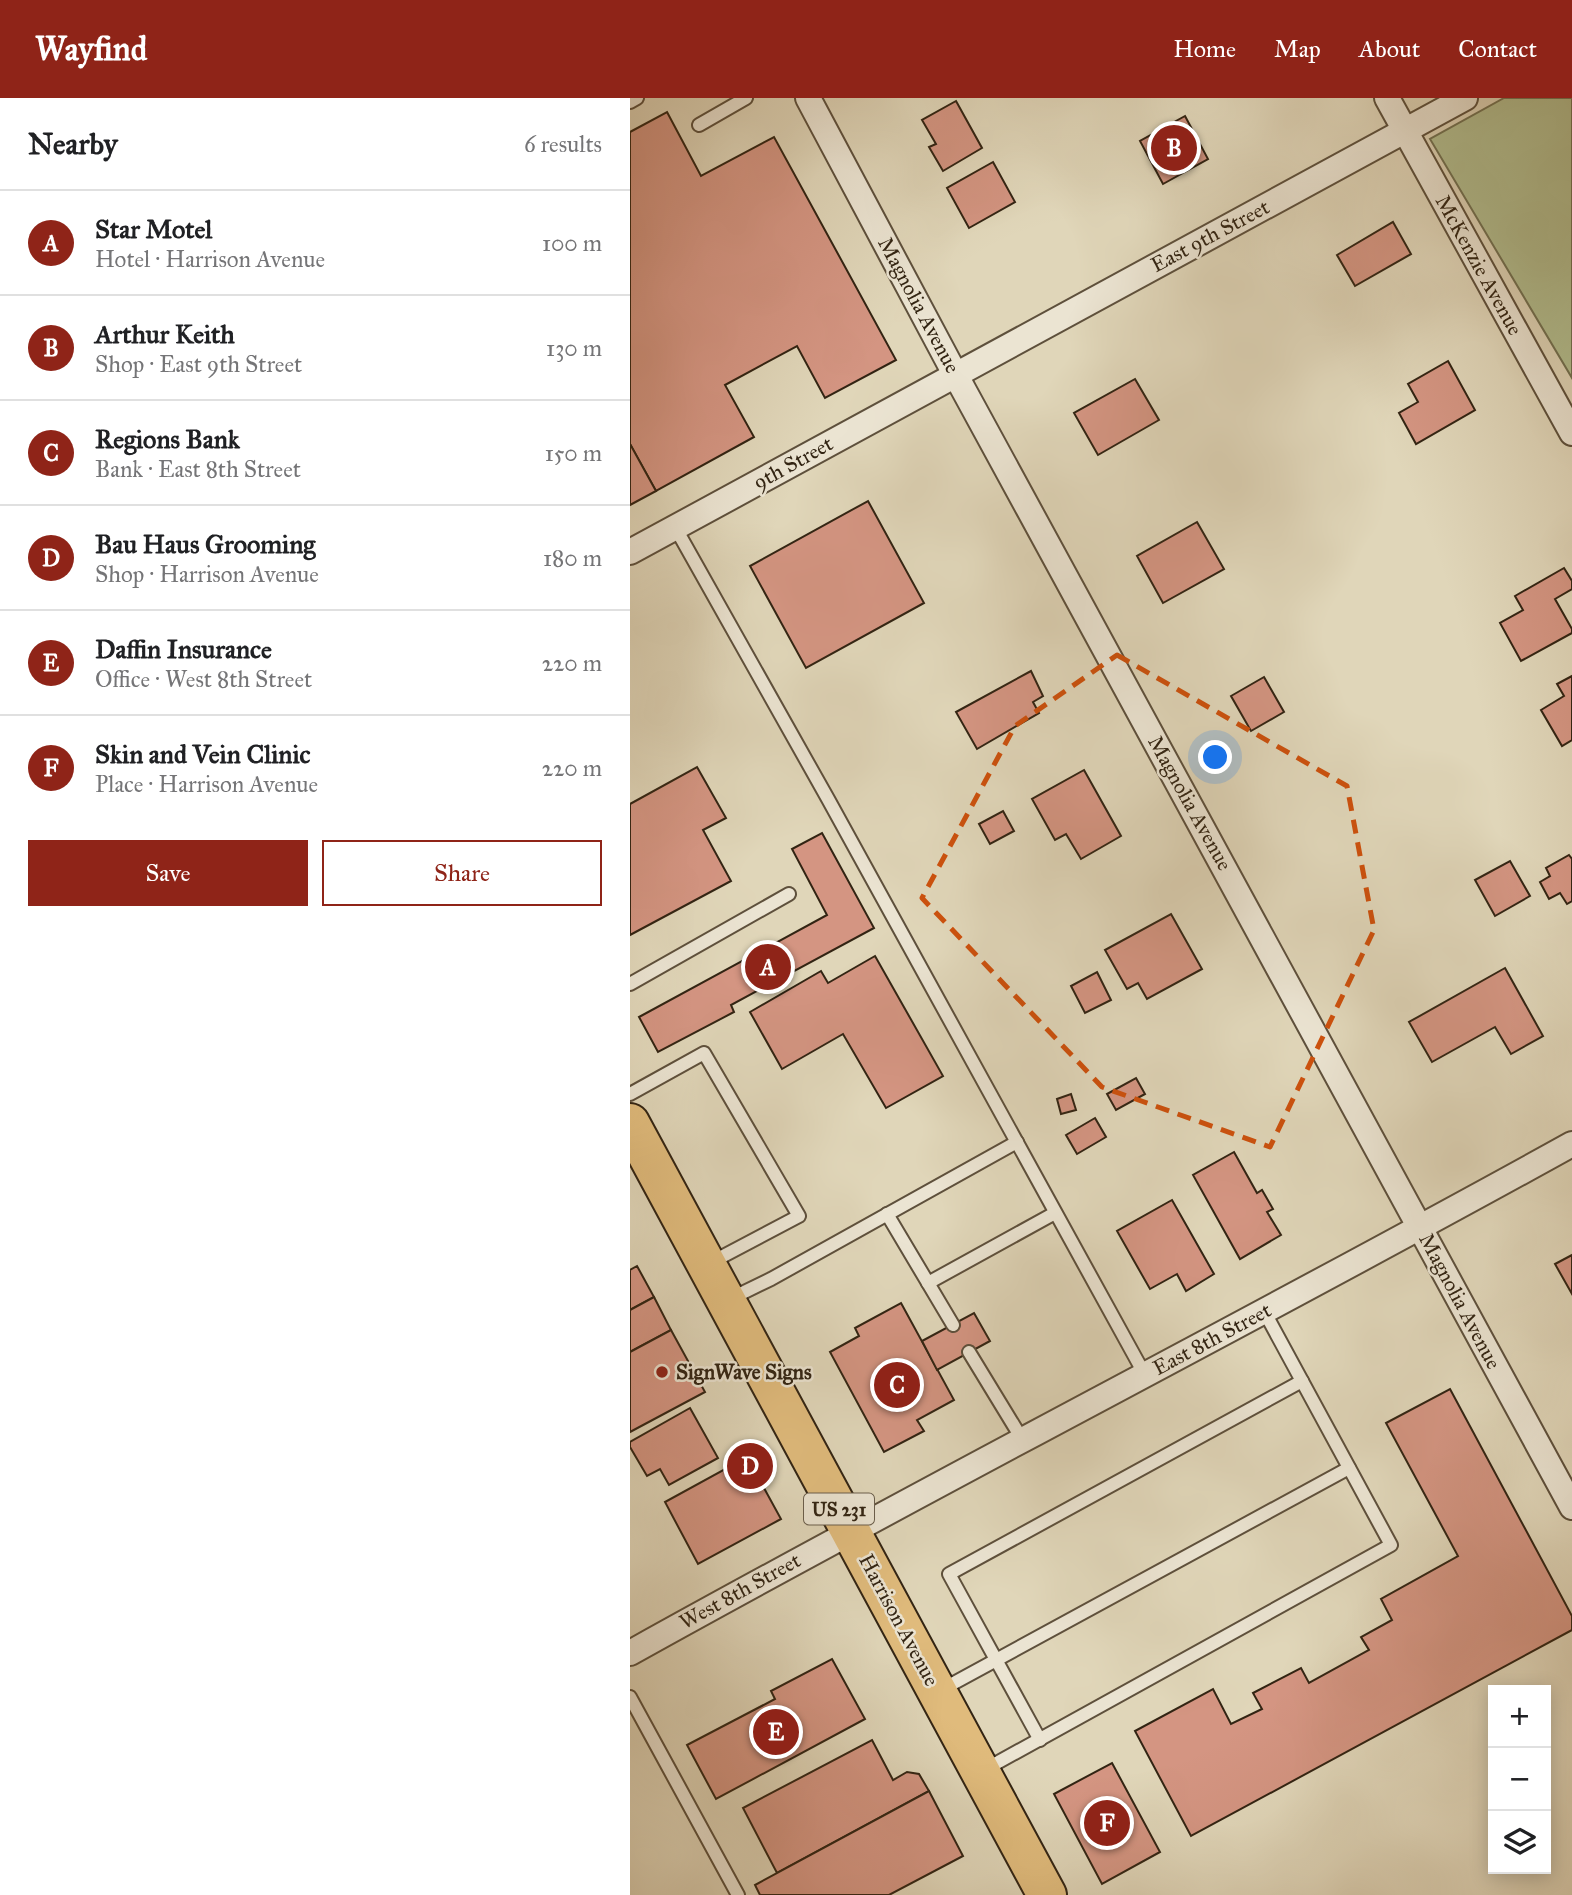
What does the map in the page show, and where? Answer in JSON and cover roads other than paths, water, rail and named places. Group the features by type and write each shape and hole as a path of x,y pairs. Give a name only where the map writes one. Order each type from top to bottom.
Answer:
{"main road":[{"name":"Harrison Avenue","path":"630,1123 1047,1895"}],"street":[{"name":"Magnolia Avenue","path":"808,98 1572,1507"},
{"name":"McKenzie Avenue","path":"1387,98 1572,433"},
{"name":"East 9th Street","path":"955,373 1465,98"},
{"name":"9th Street","path":"630,552 955,373"},
{"name":"East 8th Street","path":"850,1530 1145,1375 1572,1144"},
{"name":"West 8th Street","path":"630,1653 850,1530"}],"lane":[{"path":"630,102 637,98"},
{"path":"699,125 746,98"},
{"path":"675,527 1145,1375"},
{"path":"630,984 789,894"},
{"path":"630,1094 704,1053 799,1216 707,1264"},
{"path":"726,1300 771,1279 1017,1142"},
{"path":"928,1283 1055,1213"},
{"path":"887,1214 953,1325"},
{"path":"981,1772 1391,1545 1264,1311"},
{"path":"969,1352 1023,1439"},
{"path":"1040,1740 949,1574 1301,1381"},
{"path":"938,1691 1349,1468"},
{"path":"630,1698 738,1895"}],"place":[{"name":"Arthur Keith","path":"1174,148"},
{"name":"Star Motel","path":"768,967"},
{"name":"SignWave Signs","path":"662,1372"},
{"name":"Regions Bank","path":"897,1385"},
{"name":"Bau Haus Grooming","path":"750,1466"},
{"name":"Daffin Insurance","path":"776,1732"},
{"name":"Skin and Vein Clinic","path":"1107,1823"}]}
